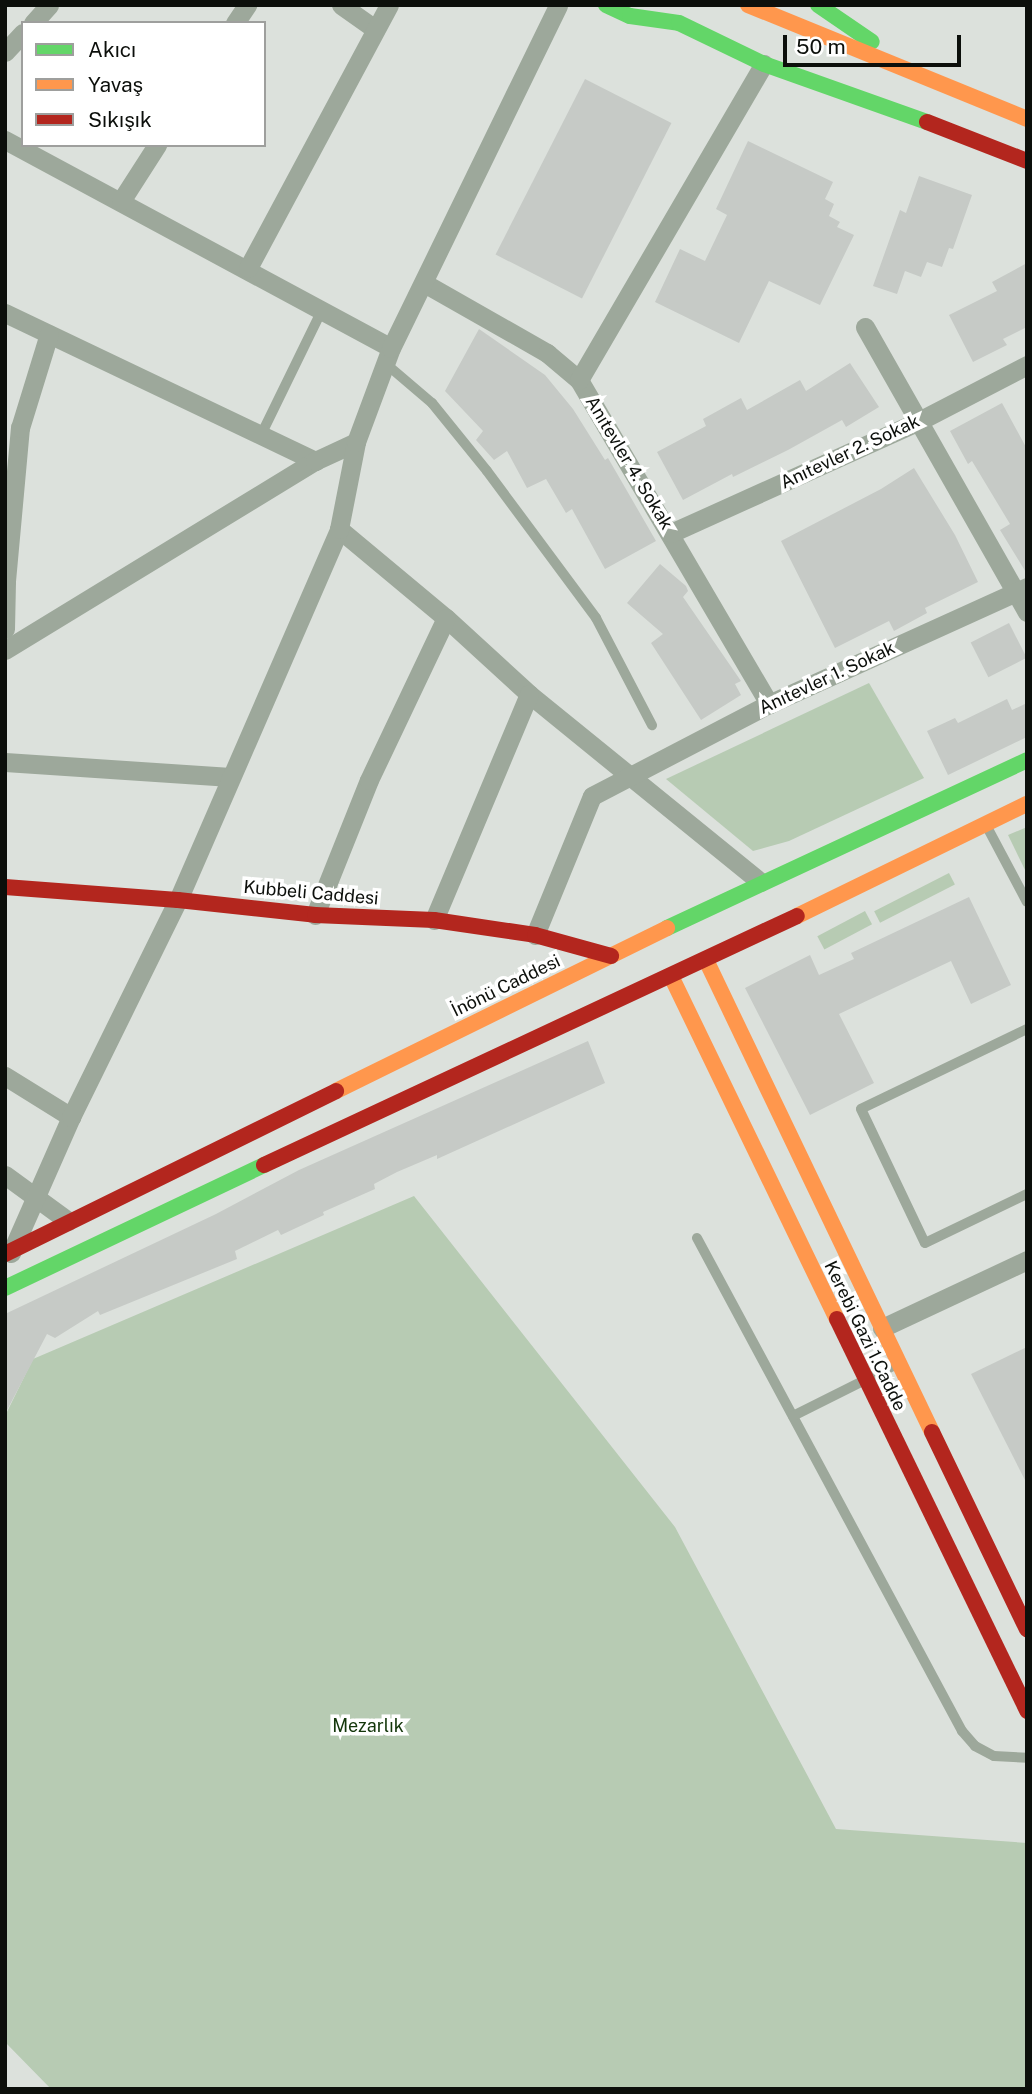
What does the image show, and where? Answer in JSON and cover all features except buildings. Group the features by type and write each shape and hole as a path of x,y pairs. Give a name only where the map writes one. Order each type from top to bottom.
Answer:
{"street":[{"path":"35,21 49,5"},
{"path":"236,21 247,5"},
{"path":"341,5 375,29"},
{"path":"248,268 389,5"},
{"path":"8,1256 71,1117 178,900 339,529 355,442 388,356 558,5"},
{"path":"606,5 630,16 679,23 764,64 921,119 1027,161"},
{"path":"679,23 688,5"},
{"path":"748,5 964,96 1027,119"},
{"path":"818,5 842,25 964,96"},
{"path":"5,52 21,35"},
{"path":"579,380 764,64"},
{"path":"5,140 323,310 388,356"},
{"path":"121,201 156,147"},
{"name":"Anıtevler 4. Sokak","path":"424,284 547,353 579,380 769,704"},
{"path":"5,313 315,461"},
{"path":"865,327 1021,590 1027,612"},
{"path":"5,629 6,581 20,428 50,334"},
{"name":"Anıtevler 2. Sokak","path":"671,533 919,421 1027,365"},
{"path":"5,650 315,461 355,442"},
{"path":"339,529 446,618 530,694 760,882"},
{"name":"Anıtevler 1. Sokak","path":"535,935 592,796 769,704 1021,590"},
{"path":"316,915 369,780 446,618"},
{"path":"434,920 530,694"},
{"name":"İnönü Caddesi","path":"8,1256 68,1221 760,882 1027,760"},
{"path":"5,762 231,777"},
{"path":"5,1288 355,1121 706,960 1027,804"},
{"name":"Kubbeli Caddesi","path":"5,887 178,900 316,915 434,920 535,935 611,956"},
{"name":"Kerebi Gazi 1.Cadde","path":"706,960 865,1335 866,1380 1027,1711"},
{"name":"Kerebi Gazi 1.Cadde","path":"671,976 865,1335 899,1363 1027,1629"},
{"path":"5,1076 71,1117"},
{"path":"5,1175 37,1195 68,1221"},
{"path":"865,1335 1027,1260"}],"lane":[{"path":"261,435 323,310"},
{"path":"388,356 432,403 596,618 652,725"},
{"path":"986,824 1027,902"},
{"path":"1027,1029 861,1109 925,1243 1027,1194"},
{"path":"697,1238 962,1731 975,1746 994,1756 1027,1758"},
{"path":"793,1416 899,1363"}],"green space":[{"path":"869,683 924,778 789,841 753,851 666,779"},
{"path":"1027,827 1027,874 1008,835"},
{"path":"949,873 955,885 880,923 874,911"},
{"path":"865,911 872,924 824,950 817,936"},
{"name":"Mezarlık","path":"414,1196 675,1527 836,1829 1027,1843 1027,2089 51,2089 5,2042 5,1416 33,1359"}],"traffic: fast":[{"path":"606,5 630,16 679,23 764,64 927,122"},
{"path":"818,5 872,42"},
{"path":"667,928 1027,760"},
{"path":"5,1288 264,1165"}],"traffic: slow":[{"path":"748,5 1027,119"},
{"path":"797,916 1027,804"},
{"path":"336,1091 667,928"},
{"path":"706,960 932,1432"},
{"path":"671,976 837,1319"}],"traffic: jam":[{"path":"927,122 1027,161"},
{"path":"5,887 178,900 315,915 434,920 535,935 611,956"},
{"path":"264,1165 797,916"},
{"path":"5,1254 336,1091"},
{"path":"837,1319 1027,1711"},
{"path":"932,1432 1027,1629"}]}
